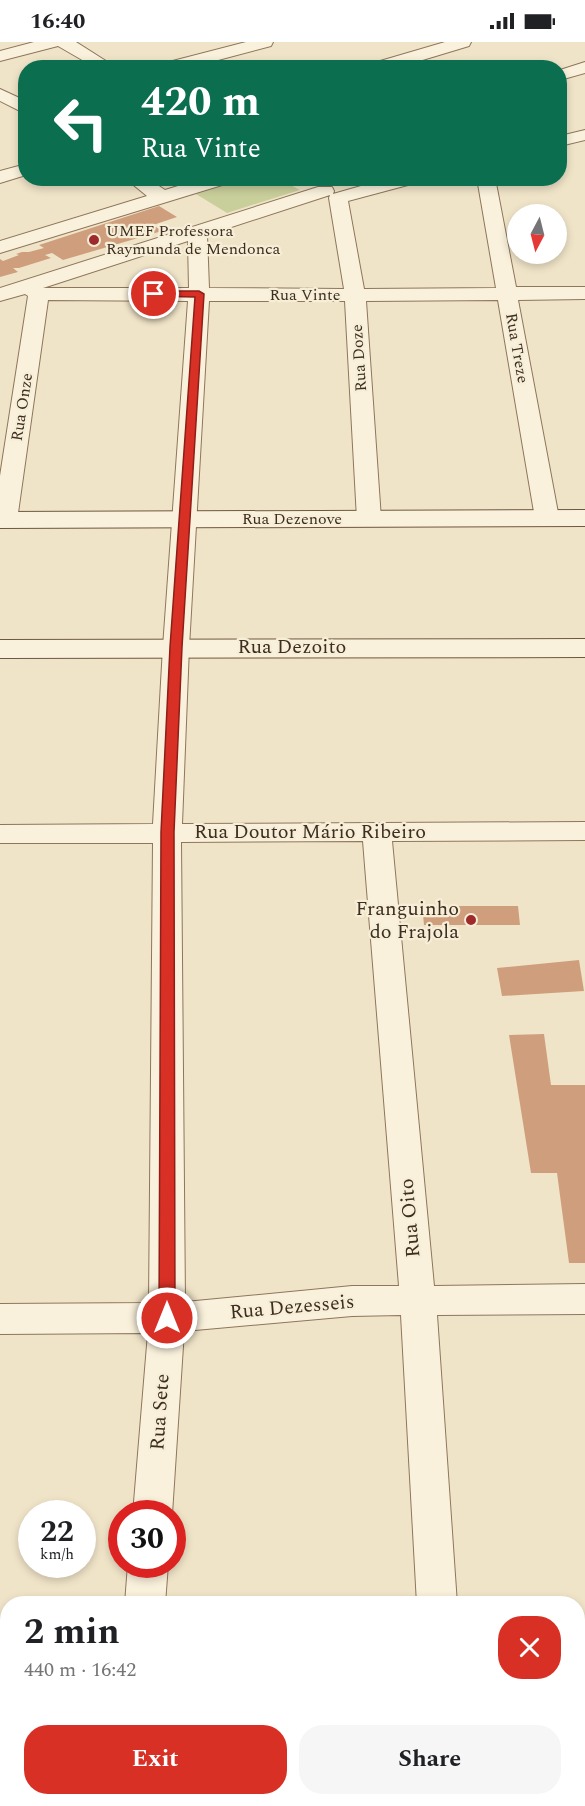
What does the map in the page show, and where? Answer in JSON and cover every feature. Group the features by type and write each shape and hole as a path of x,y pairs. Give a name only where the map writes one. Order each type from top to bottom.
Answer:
{"street":[{"path":"0,56 53,42"},
{"path":"64,42 96,60"},
{"path":"197,60 265,42"},
{"path":"402,60 463,42"},
{"path":"421,54 432,60"},
{"path":"567,73 585,68"},
{"path":"0,94 18,104"},
{"path":"0,113 18,109"},
{"path":"567,139 585,135"},
{"path":"0,177 18,172"},
{"path":"146,186 163,198"},
{"path":"0,248 200,186"},
{"path":"316,186 331,195"},
{"path":"0,294 33,290 197,232 331,195 374,186"},
{"name":"Rua Treze","path":"487,186 547,518"},
{"name":"Rua Doze","path":"331,195 355,295 369,519"},
{"name":"Rua Sete","path":"153,1500 167,1318 167,832 176,647 199,294 197,232"},
{"name":"Rua Vinte","path":"33,290 355,295 585,293"},
{"name":"Rua Onze","path":"3,520 33,290"},
{"name":"Rua Dezenove","path":"3,520 585,518"},
{"name":"Rua Dezoito","path":"0,649 585,648"},
{"name":"Rua Doutor Mário Ribeiro","path":"0,834 585,831"},
{"name":"Rua Oito","path":"377,833 418,1301 436,1596"},
{"name":"Rua Dezesseis","path":"0,1319 167,1318 352,1301 585,1299"},
{"path":"146,1596 147,1578"}],"green space":[{"path":"222,186 292,186 300,190 227,213 196,194"}],"building":[{"path":"159,206 177,217 153,225 162,231 63,260 52,253 45,255 51,258 13,268 18,272 0,277 0,259 3,261 22,252 44,248 39,245"},
{"name":"Franguinho do Frajola","path":"422,906 518,906 520,925 424,925"},
{"path":"579,960 584,991 502,996 497,968"},
{"path":"544,1034 551,1085 585,1085 585,1263 569,1263 557,1173 531,1173 509,1035"}],"place":[{"name":"UMEF Professora Raymunda de Mendonca","path":"94,240"},
{"name":"Franguinho do Frajola","path":"471,920"}],"route":[{"path":"154,294 199,294 176,647 167,832 167,1318"}]}
